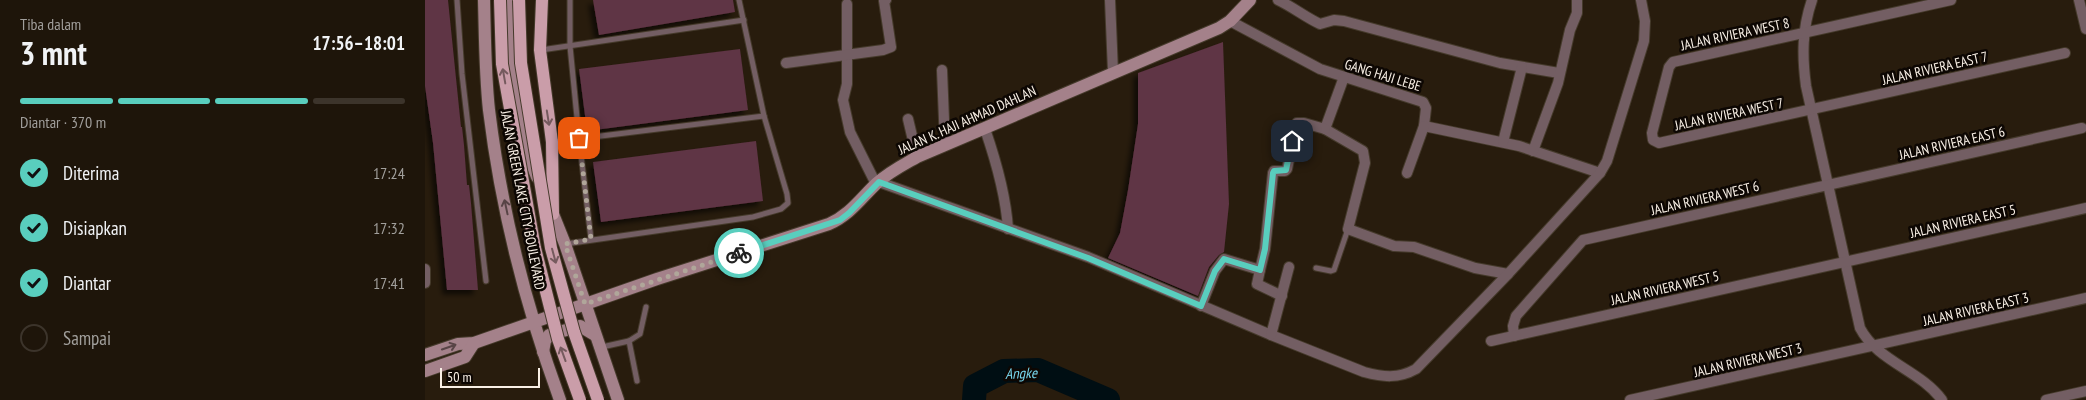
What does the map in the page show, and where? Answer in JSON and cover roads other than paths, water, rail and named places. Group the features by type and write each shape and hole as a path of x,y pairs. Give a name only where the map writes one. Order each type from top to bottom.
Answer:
{"main road":[{"name":"JALAN GREEN LAKE CITY BOULEVARD","path":"483,0 486,66 497,159 518,264 533,322 560,400"},
{"path":"500,0 502,64 535,248 557,339 580,400"},
{"name":"JALAN GREEN LAKE CITY BOULEVARD","path":"511,0 511,48 524,145 565,244 618,400"},
{"path":"519,0 521,63 551,248 574,332 598,400"},
{"path":"542,0 540,50 552,142 553,214"},
{"name":"JALAN K. HAJI AHMAD DAHLAN","path":"474,343 585,304 829,224 849,213 874,186 896,168 917,157 1113,72 1219,28 1230,21 1250,0"},
{"path":"543,352 545,341 549,335 580,326 597,342"},
{"path":"425,355 458,344 474,343"},
{"path":"425,371 465,357 474,343"}],"street":[{"path":"786,63 847,53 883,50 891,47 885,0"},
{"path":"1110,0 1113,72"},
{"path":"1278,0 1292,6 1303,16 1320,24 1334,20 1364,25 1500,63 1559,73"},
{"path":"1533,151 1559,73 1570,30 1577,14 1577,0"},
{"path":"847,4 847,84 843,100 850,132 874,186 1088,258 1271,335 1371,374 1393,377 1405,375 1416,369 1508,274 1600,173 1607,161 1644,41 1645,21 1641,0"},
{"path":"1811,0 1803,33 1804,68 1811,110 1860,328 1872,346 1918,378 1942,400"},
{"name":"JALAN RIVIERA WEST 8","path":"1653,140 1652,133 1669,67 1679,59 1951,0"},
{"path":"2079,0 2086,28"},
{"name":"GANG HAJI LEBE","path":"1230,21 1320,69 1423,102 1426,108 1424,126"},
{"name":"JALAN RIVIERA EAST 7","path":"1811,110 2065,53"},
{"path":"1503,142 1522,67"},
{"path":"941,70 945,145"},
{"path":"1325,129 1345,77"},
{"name":"JALAN RIVIERA WEST 7","path":"1653,140 1659,142 1811,110"},
{"path":"908,119 917,157"},
{"path":"1282,296 1257,284 1265,249 1273,173 1274,171 1286,170 1297,123 1325,129 1363,151 1365,157 1348,229 1394,246 1415,247 1475,268 1508,274"},
{"path":"1407,173 1424,126 1503,142 1600,173"},
{"name":"JALAN RIVIERA EAST 6","path":"1828,185 2081,128"},
{"path":"985,129 992,148 1007,210 1007,230"},
{"name":"JALAN RIVIERA WEST 6","path":"1514,336 1513,326 1517,316 1577,245 1588,238 1828,185"},
{"name":"JALAN RIVIERA EAST 5","path":"1845,262 2086,208"},
{"path":"1201,306 1215,271 1224,259 1260,270"},
{"name":"JALAN RIVIERA WEST 5","path":"1491,341 1845,262"},
{"path":"1271,335 1289,267"},
{"path":"425,269 425,283"},
{"name":"JALAN RIVIERA EAST 3","path":"1872,346 2086,298"},
{"name":"JALAN RIVIERA WEST 3","path":"1631,400 1872,346"},
{"path":"2046,400 2086,391"}],"lane":[{"path":"457,0 462,74 487,281"},
{"path":"569,0 570,46 591,239"},
{"path":"565,244 753,217 781,209 788,202 764,116 739,0"},
{"path":"540,50 744,20"},
{"path":"552,142 764,116"},
{"path":"1316,268 1334,270 1348,229"},
{"path":"597,342 629,341 640,334 646,307"},
{"path":"629,341 637,381"}],"waterway":[{"name":"Angke","path":"974,400 975,386 1004,371 1038,370 1108,400"}]}
